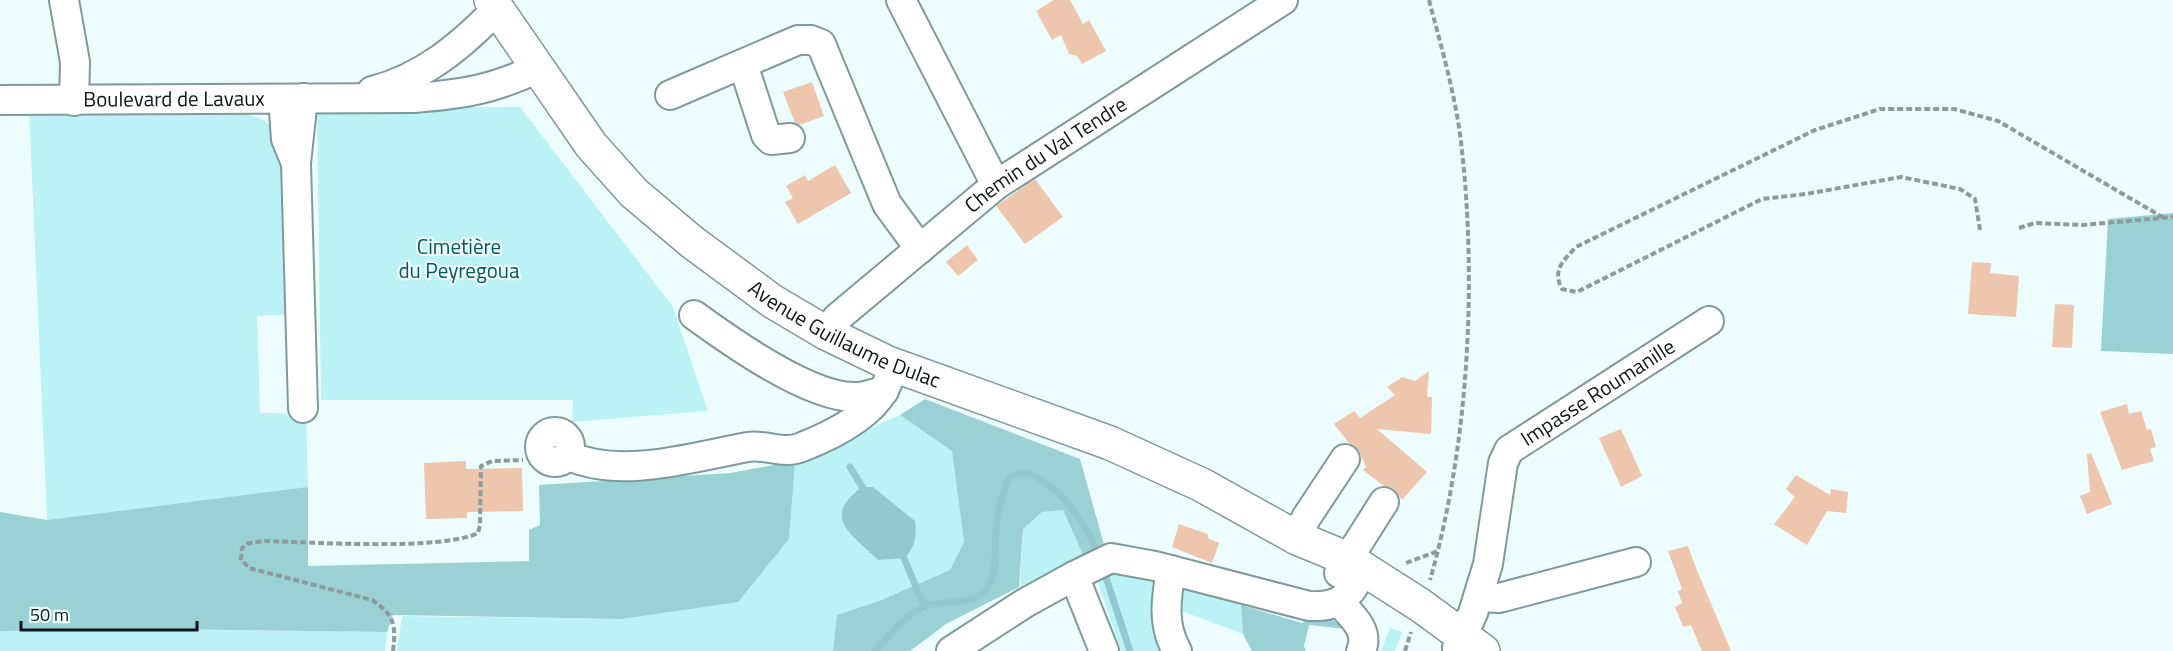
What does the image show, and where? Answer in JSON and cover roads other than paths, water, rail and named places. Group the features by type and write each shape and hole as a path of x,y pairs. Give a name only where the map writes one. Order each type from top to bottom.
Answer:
{"main road":[{"name":"Avenue Guillaume Dulac","path":"494,5 536,69 591,145 634,193 738,278 826,333 889,378 1110,443 1202,485 1297,538 1346,579 1466,646"}],"street":[{"path":"64,0 75,62 74,101"},
{"path":"902,0 996,184"},
{"name":"Chemin du Val Tendre","path":"826,333 837,318 996,184 1283,0"},
{"name":"Boulevard de Lavaux","path":"347,97 396,84 433,64 470,37 494,5"},
{"path":"670,95 798,40 811,40 821,44 886,204 920,249"},
{"path":"433,64 438,80 439,96"},
{"path":"743,64 766,135 771,140 790,138"},
{"name":"Boulevard de Lavaux","path":"0,100 439,96 463,94 500,86 536,69"},
{"path":"293,98 303,408"},
{"path":"694,315 734,344 815,389 833,395 857,398 889,378"},
{"name":"Impasse Roumanille","path":"1466,646 1488,564 1503,463 1509,450 1709,321"},
{"path":"567,456 592,464 640,465 750,447 779,451 799,449 831,434 863,413 889,378"},
{"path":"1297,538 1306,518 1345,459"},
{"path":"951,651 1024,603 1092,567 1171,570 1309,606 1326,607 1346,579 1384,502"},
{"path":"1478,597 1499,598 1636,562"},
{"path":"1092,567 1104,651"},
{"path":"1171,570 1165,602 1166,620 1177,651"},
{"path":"1346,579 1362,630 1364,644 1361,651"}],"waterway":[{"path":"850,467 866,493"},
{"path":"875,651 903,621 923,607 974,598 987,588 995,567 999,508 1010,476 1024,472 1037,477 1060,495 1079,519 1099,558"},
{"path":"901,551 924,606"},
{"path":"1103,568 1130,651"}],"park label":[{"name":"Cimetière du Peyregoua","path":"459,259"}]}
